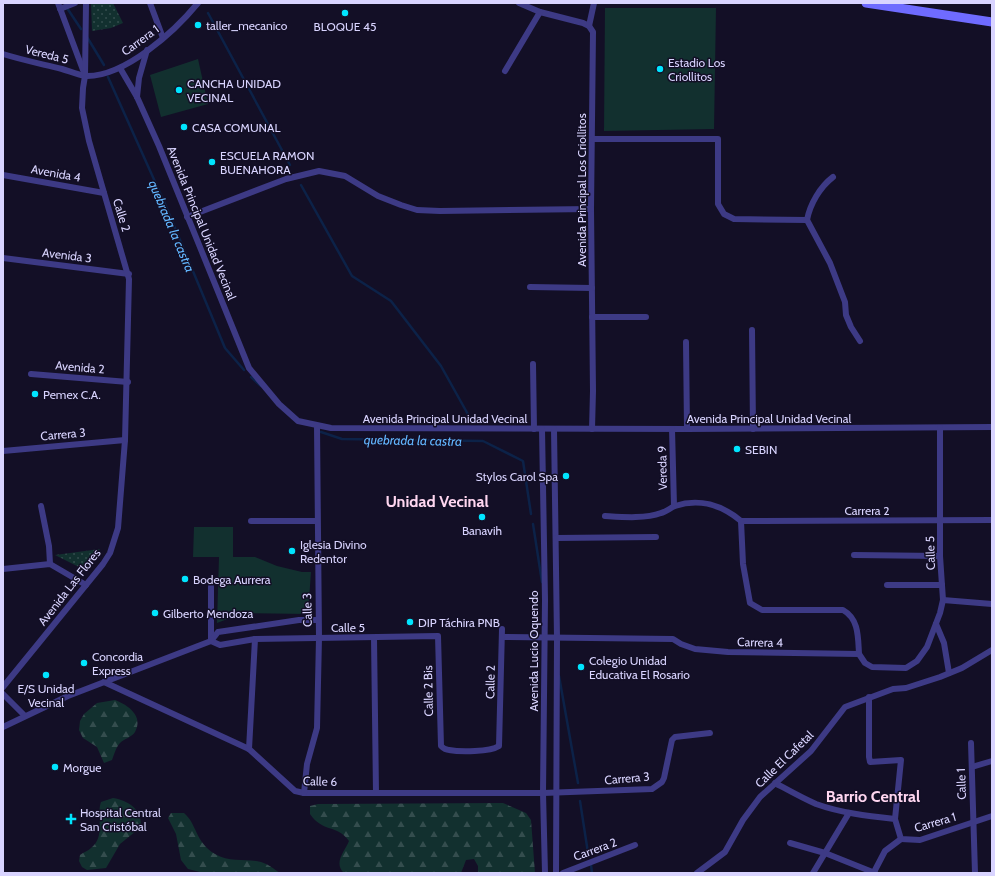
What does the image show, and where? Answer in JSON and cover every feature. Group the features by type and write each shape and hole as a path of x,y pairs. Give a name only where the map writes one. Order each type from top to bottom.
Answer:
{"main road":[{"path":"866,3 992,22"}],"street":[{"path":"59,6 75,3"},
{"path":"85,76 86,3"},
{"path":"150,3 163,38"},
{"name":"Carrera 1","path":"85,76 120,68 163,38 198,3"},
{"path":"519,3 540,12 589,26 594,3"},
{"name":"Calle 2","path":"59,6 85,76 82,88 82,108 89,141 128,274 128,382 125,440"},
{"path":"505,71 540,12"},
{"name":"Avenida Principal Los Criollitos","path":"589,26 593,39 591,208 592,428"},
{"path":"137,97 139,78 147,50"},
{"name":"Vereda 5","path":"3,54 85,76"},
{"name":"Avenida Principal Unidad Vecinal","path":"120,68 137,97 249,368 279,404 298,421 331,428 753,429 992,427"},
{"path":"592,139 718,139 718,204 724,214 734,219 806,220"},
{"path":"187,216 286,179 319,171 345,176 378,196 417,210 440,212 591,208"},
{"name":"Avenida 4","path":"3,175 104,193"},
{"path":"834,177 820,192 808,211 806,220 830,263 845,302 846,315 851,327 860,341"},
{"name":"Avenida 3","path":"3,258 128,274"},
{"path":"530,287 592,288"},
{"path":"592,318 646,317"},
{"path":"752,330 753,429"},
{"path":"686,342 687,429"},
{"path":"533,364 534,429"},
{"name":"Avenida 2","path":"31,374 128,382"},
{"name":"Calle 3","path":"304,793 307,764 317,728 319,638 316,426"},
{"name":"Calle 5","path":"936,624 943,600 940,556 940,428"},
{"name":"Avenida Lucio Oquendo","path":"542,429 545,637 543,793 545,873"},
{"name":"Avenida Lucio Oquendo","path":"554,429 557,638 556,873"},
{"name":"Vereda 9","path":"672,429 674,506"},
{"name":"Carrera 3","path":"3,451 125,440"},
{"name":"Avenida Las Flores","path":"3,687 86,585 110,553 118,528 125,440"},
{"name":"Vereda 9","path":"605,516 651,515 661,513 674,506 700,502 723,508 741,521"},
{"path":"41,506 49,546 50,564"},
{"name":"Carrera 2","path":"741,521 992,520"},
{"path":"251,521 317,521"},
{"path":"741,521 746,590 750,603 762,610 843,610 854,620 859,654 865,663 872,667 906,668 917,662 928,647 936,624"},
{"path":"556,538 656,537"},
{"path":"854,555 940,556"},
{"path":"3,568 50,564 86,585"},
{"path":"887,585 942,585"},
{"path":"211,587 211,641"},
{"path":"943,600 992,604"},
{"name":"Calle 5","path":"3,727 68,696 211,641 218,632 298,620 318,620"},
{"path":"936,624 944,643 949,673"},
{"name":"Calle 2","path":"500,736 502,629"},
{"name":"Calle 5","path":"211,641 220,645 255,639 438,636"},
{"name":"Calle 2 Bis","path":"438,636 440,746 447,750 494,749 499,746 500,736"},
{"path":"374,638 376,793"},
{"path":"502,638 557,638"},
{"name":"Carrera 4","path":"557,638 673,639 681,644 696,649 728,652 859,654"},
{"path":"249,749 255,639"},
{"name":"Calle El Cafetal","path":"697,873 725,852 752,808 775,783 811,751 845,707 893,689 913,686 949,673 992,650"},
{"name":"Calle 6","path":"104,682 249,749 295,791 304,793 543,793"},
{"path":"3,694 25,716"},
{"path":"870,697 868,757 870,762 901,760 895,819"},
{"name":"Carrera 3","path":"556,793 652,789 662,782 664,778 672,740 675,737 710,733"},
{"name":"Calle 1","path":"971,743 975,873"},
{"path":"972,767 992,761"},
{"name":"Carrera 1","path":"775,783 814,803 849,813 895,819 901,838 911,840 920,840 992,816"},
{"path":"543,793 556,793"},
{"path":"813,873 849,813"},
{"path":"790,843 825,853 874,873 885,851 901,838"},
{"name":"Carrera 2","path":"562,873 635,845"}],"green space":[{"path":"91,3 113,3 123,23 111,28 92,31"},
{"name":"Estadio Los Criollitos","path":"605,8 716,8 714,129 604,131"},
{"name":"CANCHA UNIDAD VECINAL","path":"198,59 208,104 161,117 150,75"},
{"path":"194,527 233,527 233,557 255,557 277,566 302,572 311,572 308,614 243,613 217,623 219,557 193,557"},
{"path":"100,549 83,569 55,555"},
{"path":"115,700 129,708 136,716 138,721 134,734 119,745 112,760 104,763 97,747 83,738 79,730 80,721 84,714 97,703"},
{"path":"113,798 124,801 137,811 141,821 141,827 120,844 106,868 87,870 82,867 79,861 80,855 89,850 96,843 98,838 101,802"},
{"path":"503,803 526,813 531,820 535,873 478,873 478,866 474,859 466,860 461,873 344,873 341,869 340,861 349,841 340,832 320,824 310,814 310,806 318,804"},
{"path":"171,813 184,813 192,822 200,839 208,849 215,854 226,858 261,862 269,865 280,873 204,873 188,869 181,860 176,834 168,818"}],"waterway":[{"name":"quebrada la castra","path":"67,8 81,29"},
{"path":"208,13 290,165"},
{"name":"quebrada la castra","path":"87,37 104,65"},
{"name":"quebrada la castra","path":"108,77 165,204 225,348 244,370"},
{"path":"301,185 352,276 391,301 441,366 470,418"},
{"name":"quebrada la castra","path":"251,377 261,386"},
{"name":"quebrada la castra","path":"321,432 342,439 483,441 523,461 531,514"},
{"path":"533,524 542,582"},
{"path":"559,676 578,783"},
{"path":"580,801 588,853"},
{"path":"591,865 592,873"}],"place":[{"name":"BLOQUE 45","path":"345,13"},
{"name":"taller_mecanico","path":"198,25"},
{"name":"Estadio Los Criollitos","path":"660,69"},
{"name":"CANCHA UNIDAD VECINAL","path":"179,90"},
{"name":"CASA COMUNAL","path":"184,127"},
{"name":"ESCUELA RAMON BUENAHORA","path":"212,162"},
{"name":"Pemex C.A.","path":"35,394"},
{"name":"SEBIN","path":"737,449"},
{"name":"Stylos Carol Spa","path":"566,476"},
{"name":"Banavih","path":"482,517"},
{"name":"Iglesia Divino Redentor","path":"292,551"},
{"name":"Bodega Aurrera","path":"185,579"},
{"name":"Gilberto Mendoza","path":"155,613"},
{"name":"DIP Táchira PNB","path":"410,622"},
{"name":"Concordia Express","path":"84,663"},
{"name":"Colegio Unidad Educativa El Rosario","path":"581,667"},
{"name":"E/S Unidad Vecinal","path":"46,675"},
{"name":"Morgue","path":"55,767"},
{"name":"Hospital Central San Cristóbal","path":"71,819"}],"district":[{"name":"Unidad Vecinal","path":"437,501"},
{"name":"Barrio Central","path":"873,796"}]}
